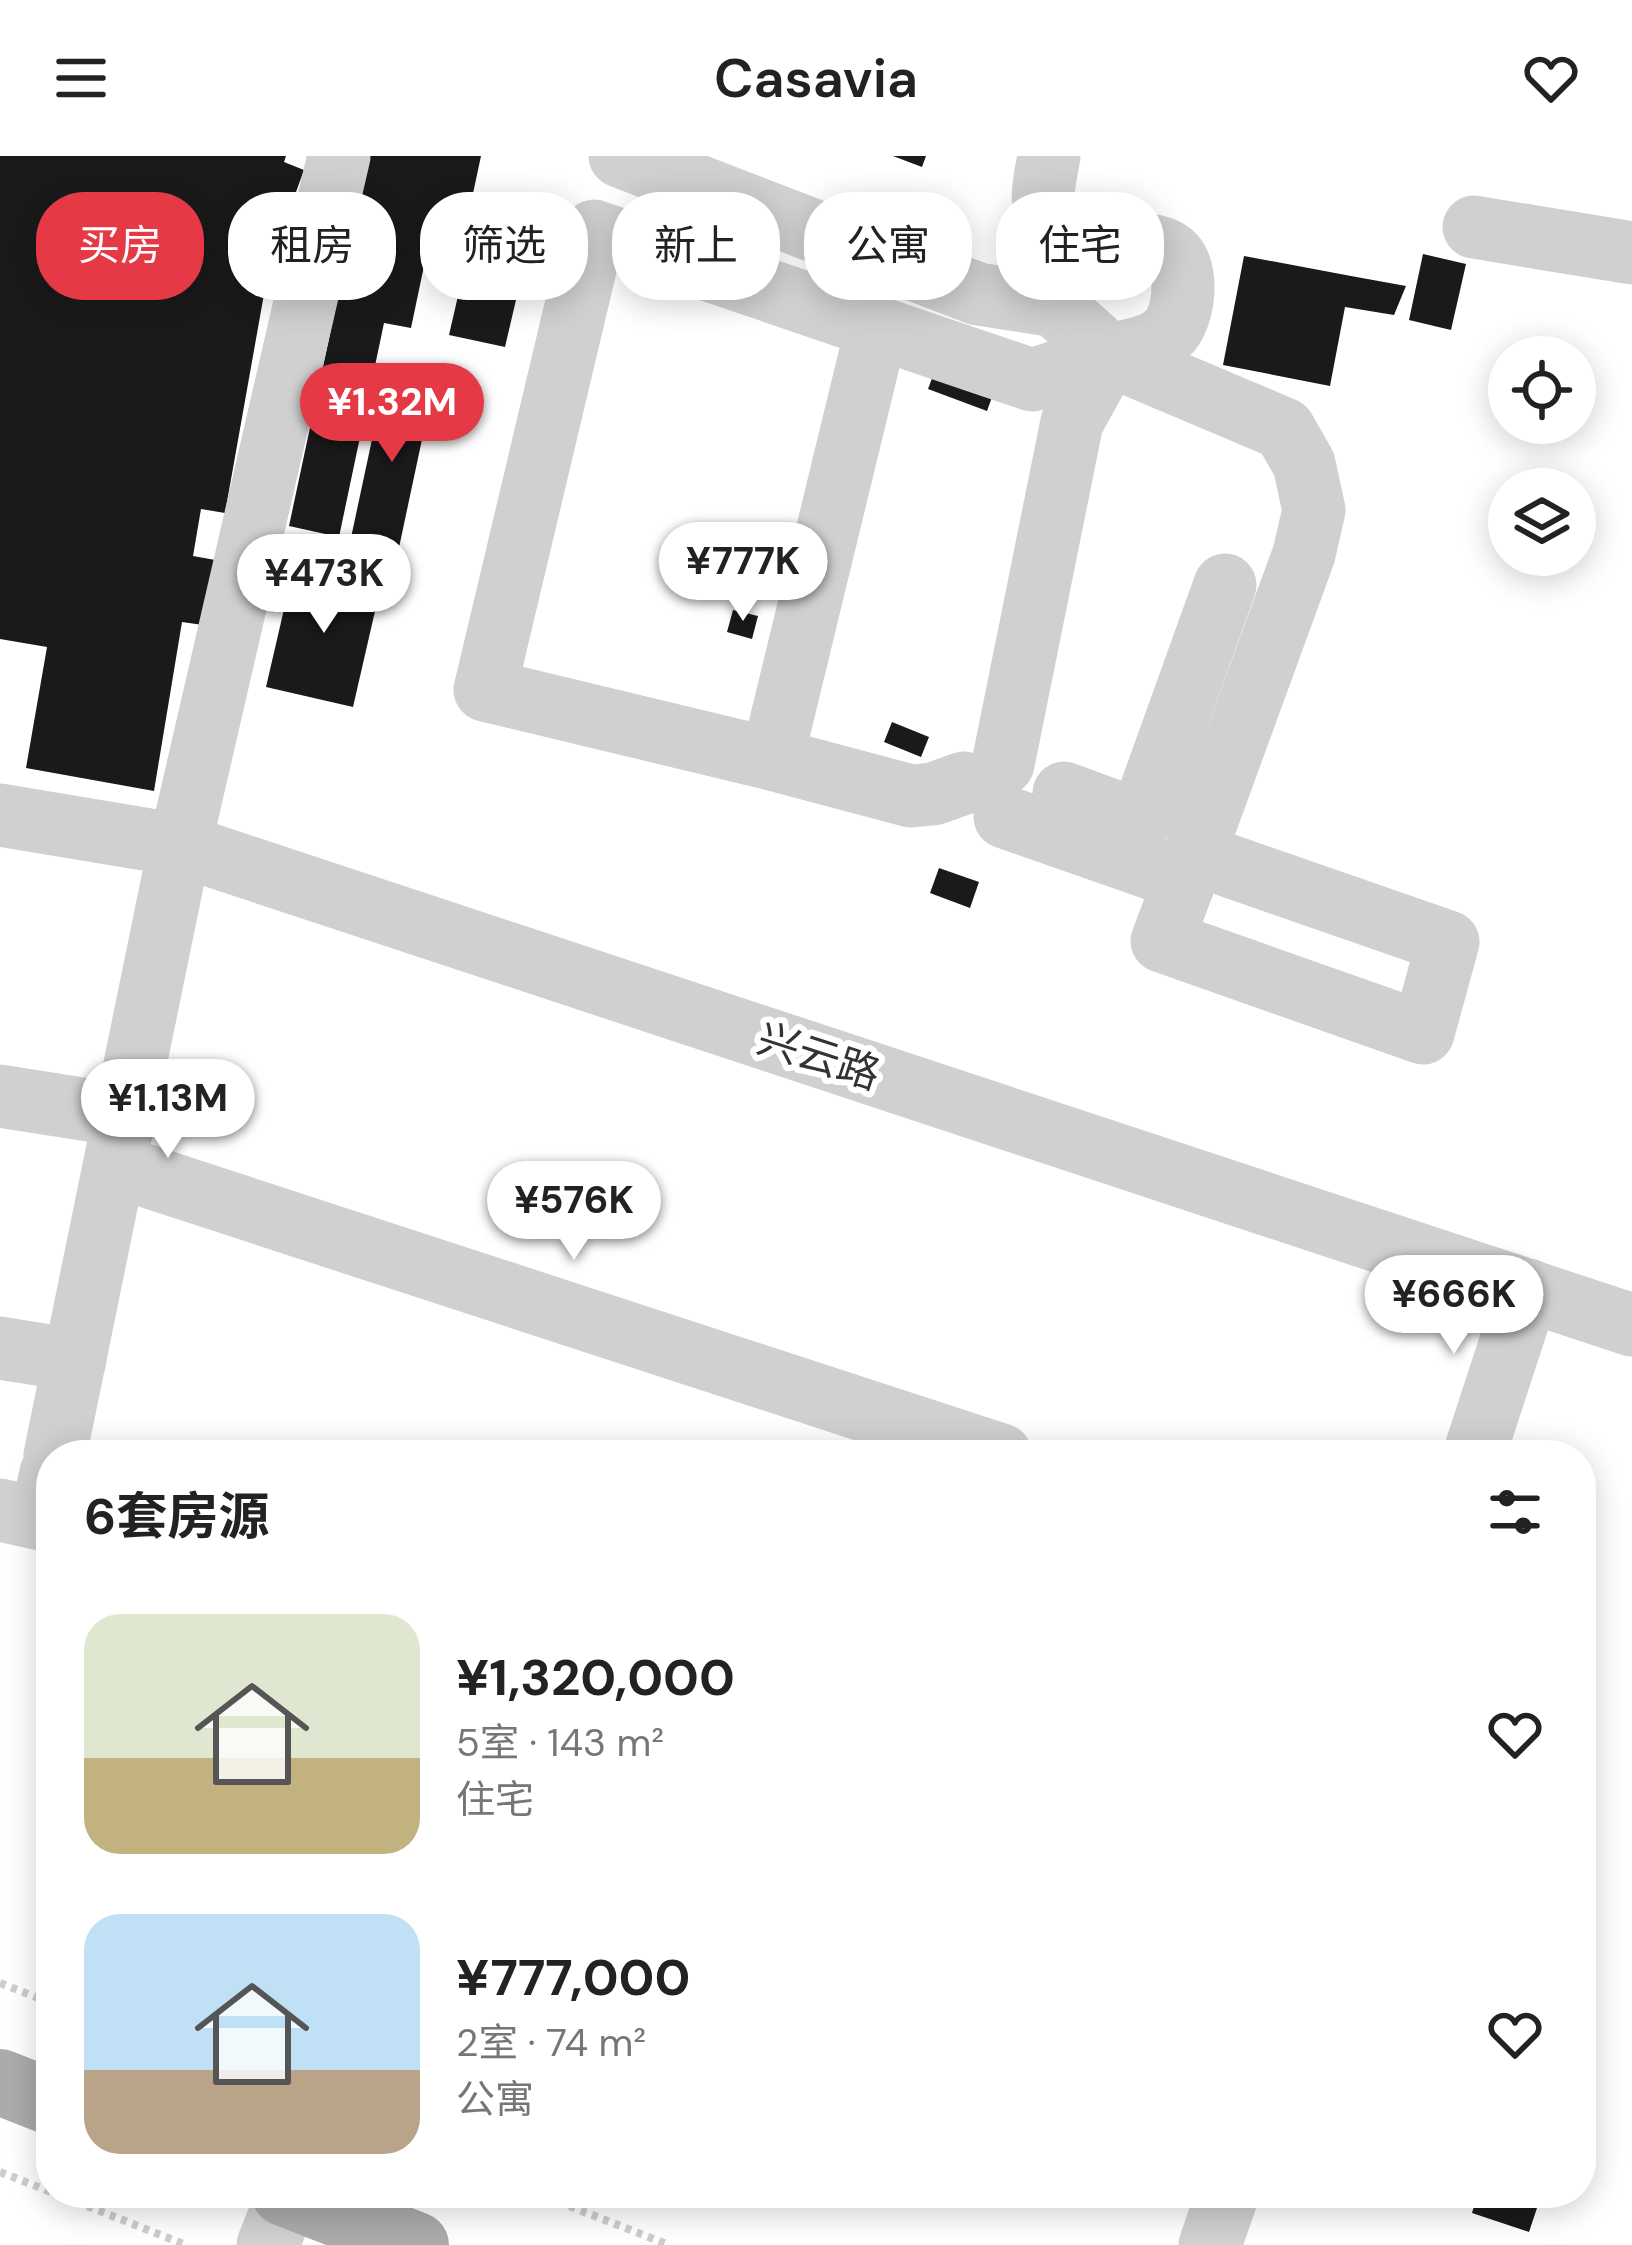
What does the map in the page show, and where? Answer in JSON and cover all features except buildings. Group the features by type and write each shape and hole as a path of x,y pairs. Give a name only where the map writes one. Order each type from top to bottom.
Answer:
{"main road":[{"path":"0,2082 36,2096"},
{"path":"322,2208 416,2245"}],"street":[{"path":"58,1440 180,845 340,156"},
{"path":"620,156 978,293 1055,306 1109,355 1284,429 1304,464 1314,510 1304,554 1190,867 998,785"},
{"path":"1049,156 1042,204 1054,229 1103,249 1146,242 1161,247 1180,270 1180,310 1172,330 1148,346 1032,380 594,231 485,690 911,796 998,785 1140,821 1225,586"},
{"path":"1474,227 1632,253"},
{"path":"772,759 877,327"},
{"path":"998,785 1072,422 1109,355"},
{"name":"兴云路","path":"0,815 180,845 1632,1324"},
{"path":"0,1096 959,1440"},
{"path":"1479,1440 1528,1290"},
{"path":"0,1348 75,1360"},
{"path":"0,1510 36,1518"},
{"path":"268,2245 281,2208"},
{"path":"1210,2245 1223,2208"}],"path":[{"path":"0,1983 36,1997"},
{"path":"0,2172 36,2186"},
{"path":"92,2208 186,2245"},
{"path":"574,2208 669,2245"}]}
